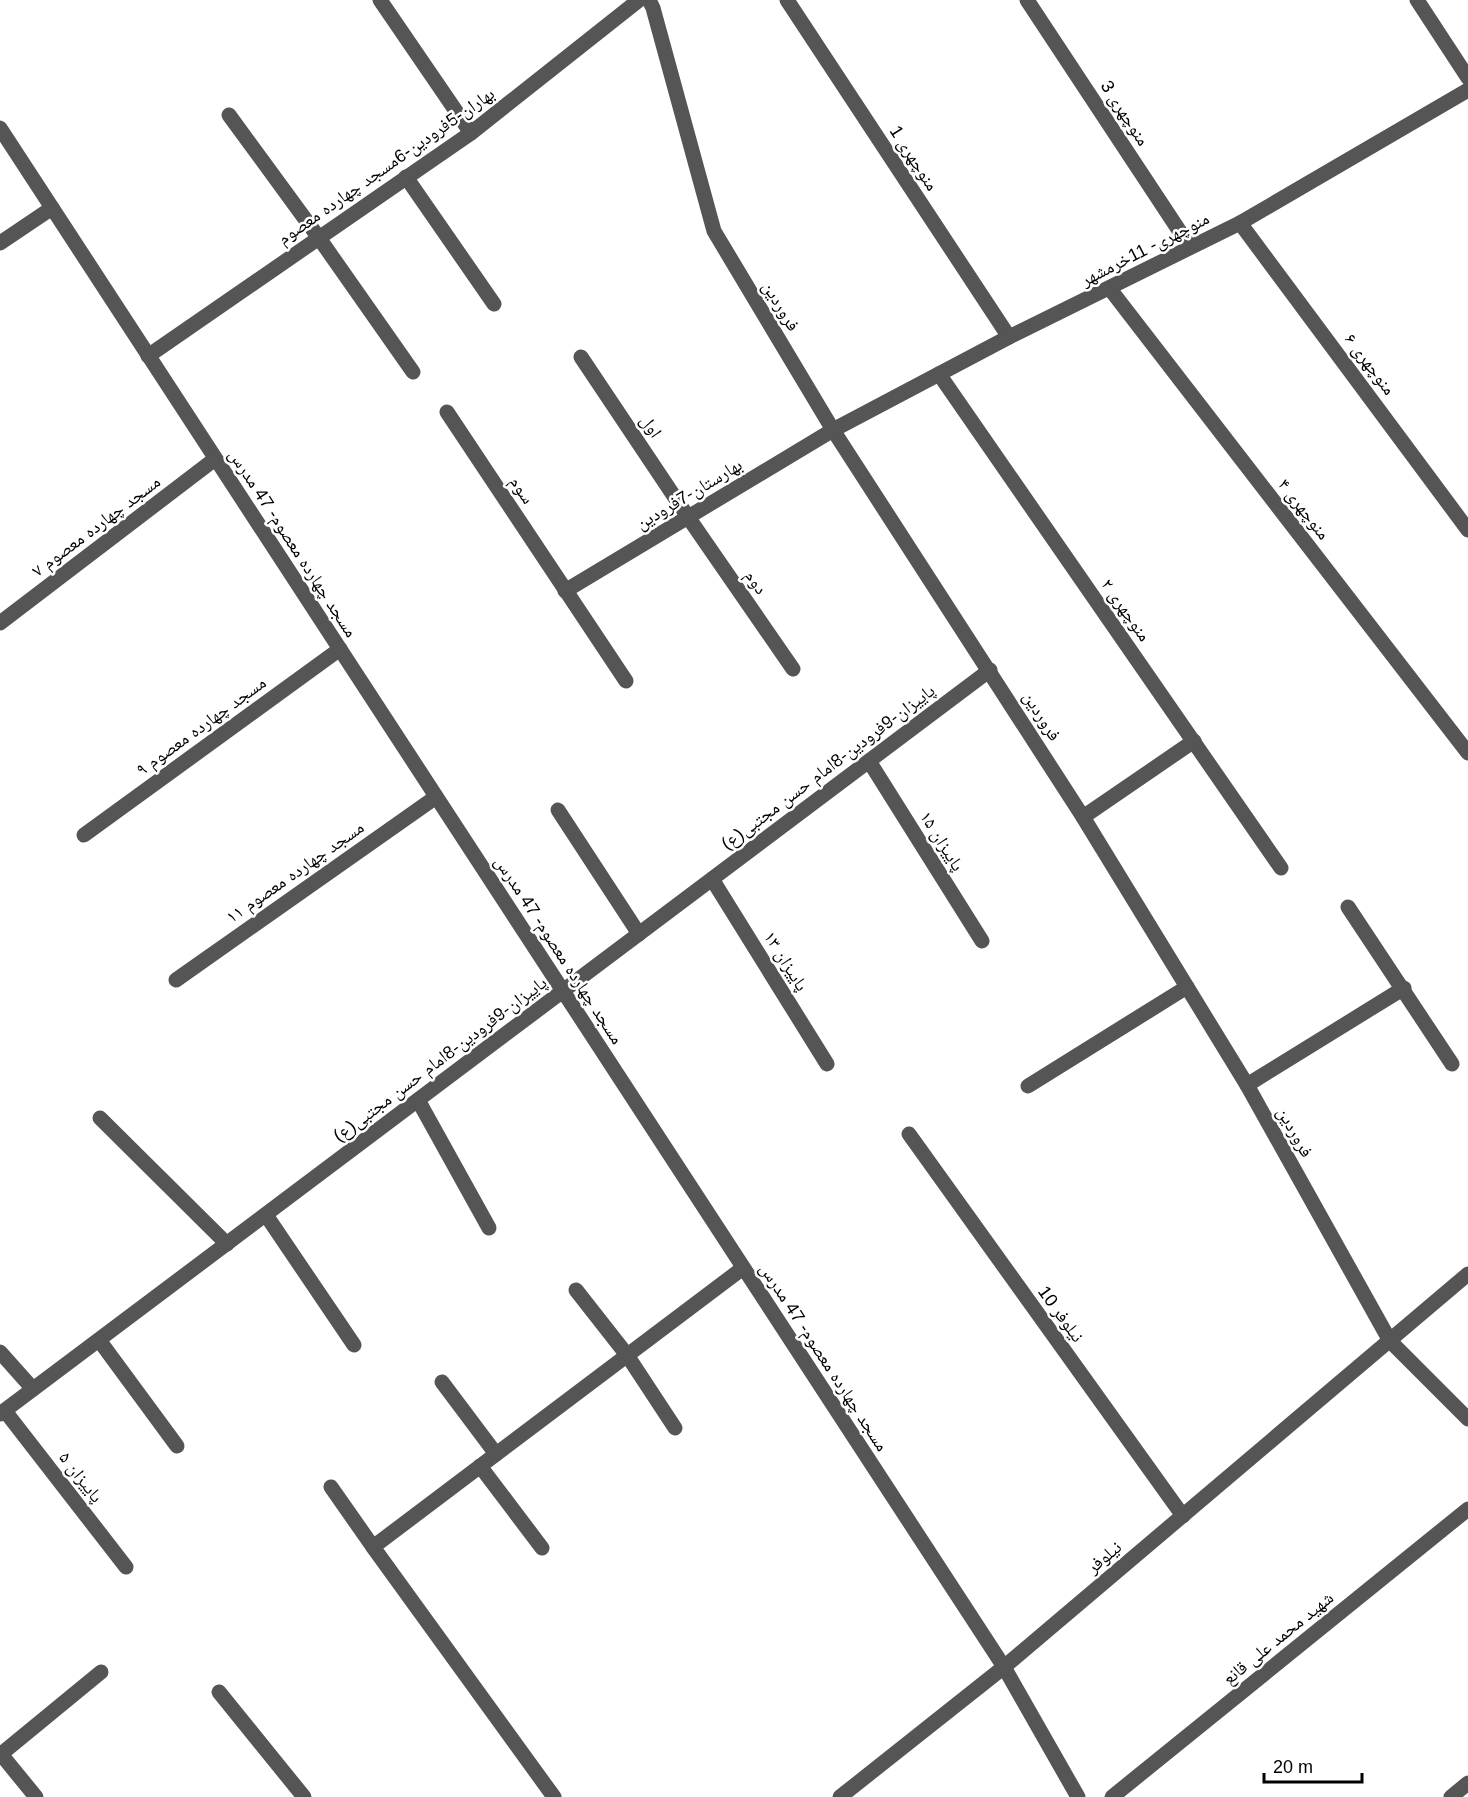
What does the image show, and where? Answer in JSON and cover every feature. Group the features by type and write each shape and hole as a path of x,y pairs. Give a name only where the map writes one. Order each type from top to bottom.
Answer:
{"street":[{"path":"380,0 471,132"},
{"name":"بهاران-5فرودین-6مسجد چهارده معصوم","path":"148,356 471,132 639,0"},
{"name":"منوچهری 1","path":"787,0 1009,337"},
{"name":"منوچهری 3","path":"1027,0 1190,247"},
{"path":"1417,0 1468,78"},
{"name":"فروردین","path":"656,3 714,231 833,430 1083,817 1247,1085 1390,1341 1468,1419"},
{"name":"منوچهری- 11خرمشهر","path":"833,430 1009,337 1240,223 1468,90"},
{"path":"229,115 413,372"},
{"name":"مسجد چهارده معصوم- 47 مدرس","path":"0,128 1004,1667 1078,1797"},
{"path":"406,177 494,304"},
{"path":"0,243 52,208"},
{"name":"منوچهری ۶","path":"1240,223 1468,530"},
{"name":"منوچهری ۴","path":"1110,289 1468,753"},
{"name":"اول","path":"581,357 688,517"},
{"name":"منوچهری ۲","path":"939,374 1281,868"},
{"name":"سوم","path":"447,412 626,681"},
{"name":"بهارستان-7فرودین","path":"565,591 833,430"},
{"name":"مسجد چهارده معصوم ۷","path":"0,623 215,459"},
{"name":"دوم","path":"688,517 793,669"},
{"name":"مسجد چهارده معصوم ۹","path":"84,835 340,649"},
{"name":"پاییزان-9فرودین-8امام حسن مجتبی(ع)","path":"2,1413 990,670"},
{"path":"1083,817 1194,741"},
{"name":"پاییزان ۱۵","path":"869,761 982,941"},
{"name":"مسجد چهارده معصوم ۱۱","path":"176,980 436,797"},
{"path":"558,810 639,934"},
{"name":"پاییزان ۱۳","path":"712,879 827,1064"},
{"path":"1348,907 1404,988 1452,1064"},
{"path":"1028,1086 1187,987"},
{"path":"1247,1085 1404,988"},
{"path":"418,1100 489,1228"},
{"path":"100,1118 227,1244"},
{"name":"نیلوفر 10","path":"909,1134 1182,1516"},
{"path":"266,1215 354,1345"},
{"path":"373,1547 743,1268"},
{"name":"نیلوفر","path":"840,1797 1004,1667 1468,1275"},
{"path":"576,1290 627,1355 675,1428"},
{"path":"99,1340 177,1446"},
{"path":"0,1352 33,1389"},
{"path":"442,1382 496,1454"},
{"name":"پاییزان ۵","path":"2,1413 126,1567"},
{"path":"480,1466 542,1548"},
{"path":"331,1487 554,1797"},
{"name":"شهید محمد علی قانع","path":"1112,1797 1468,1509"},
{"path":"36,1797 0,1754 101,1672"},
{"path":"219,1692 304,1797"},
{"path":"1451,1797 1468,1783"}]}
